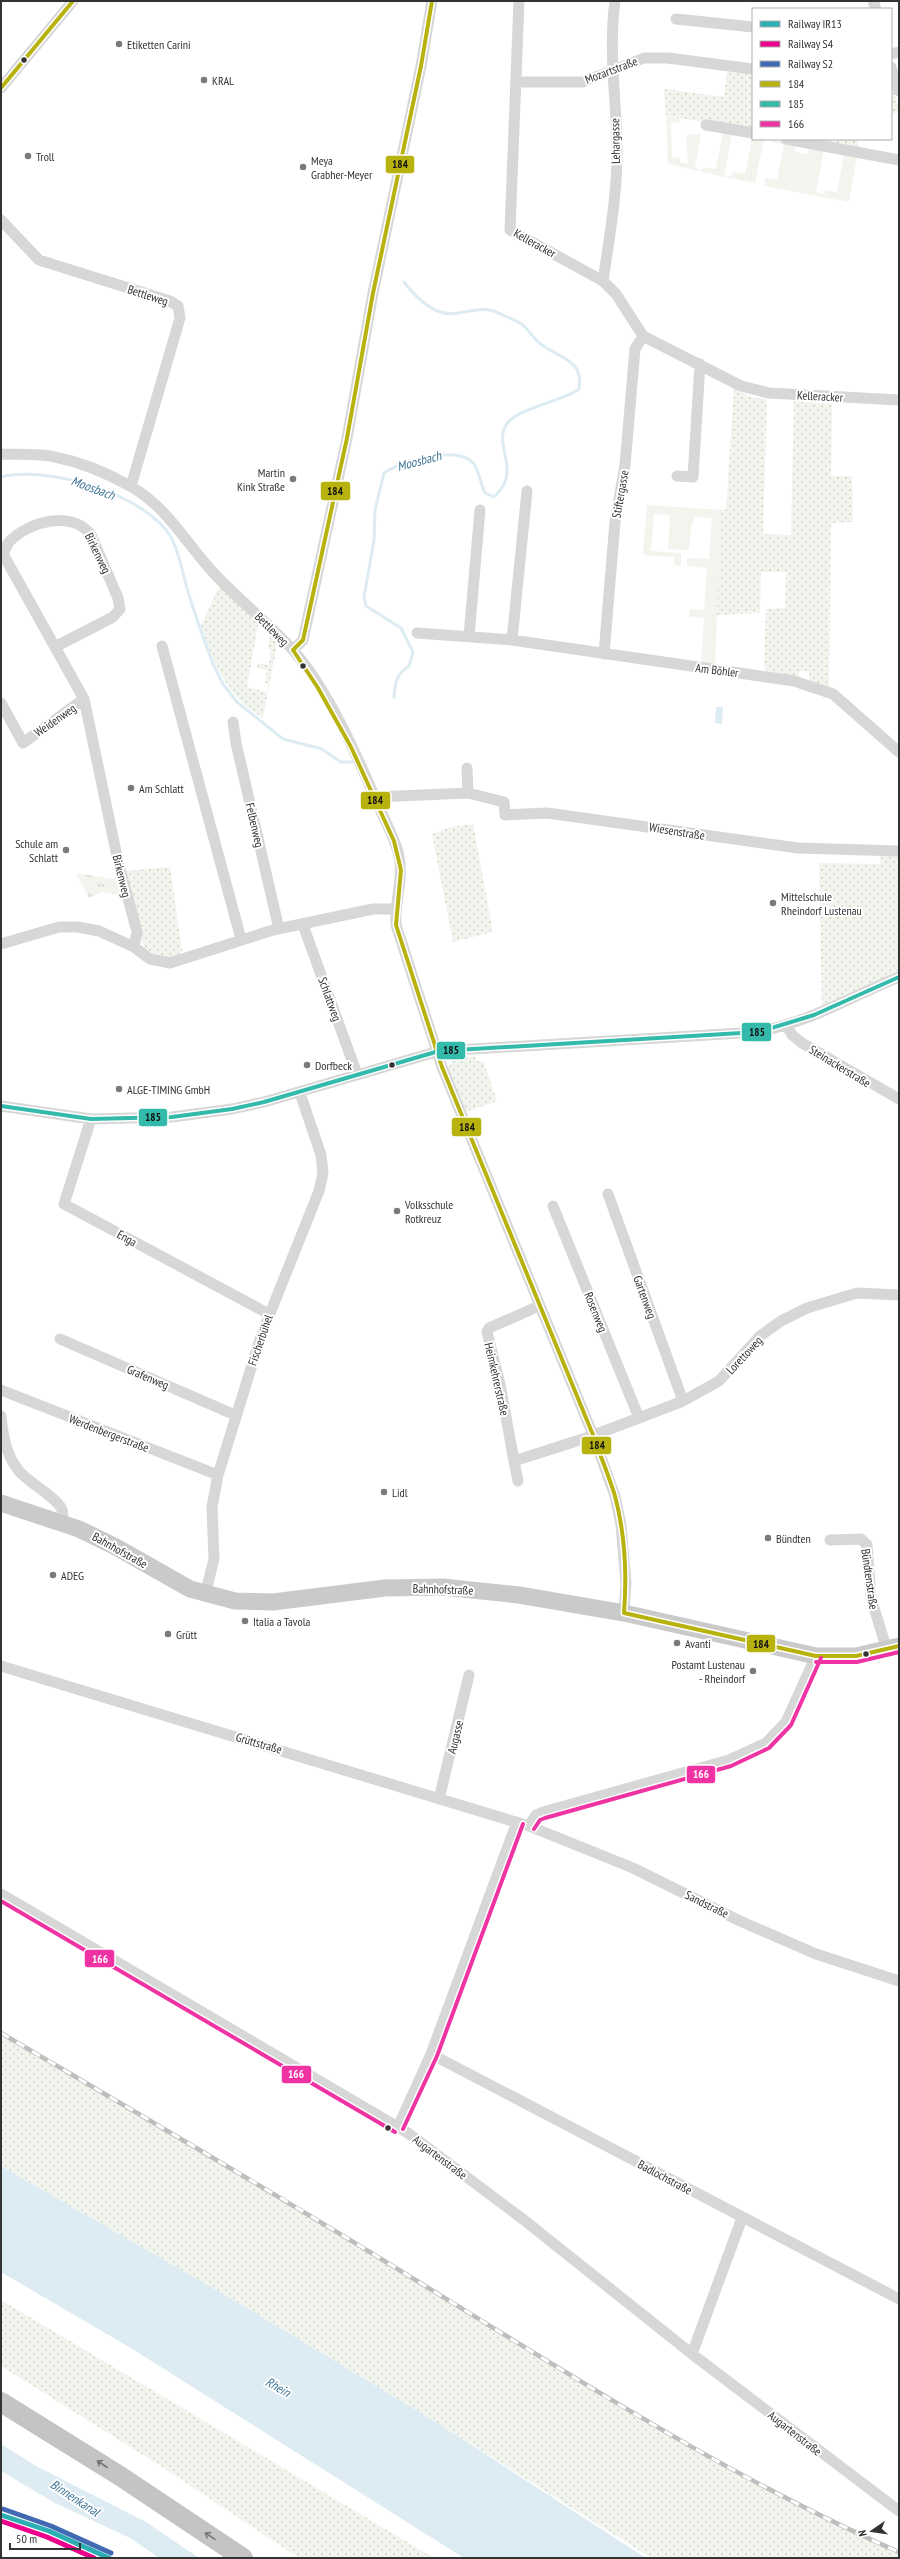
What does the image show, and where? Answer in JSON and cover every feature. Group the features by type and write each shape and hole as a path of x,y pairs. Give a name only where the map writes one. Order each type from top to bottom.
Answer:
{"highway":[{"path":"1,2402 120,2476 243,2558"},
{"path":"1,2418 218,2558"}],"main road":[{"name":"Bahnhofstraße","path":"1,1503 63,1523 116,1547 174,1582 205,1595 235,1601 273,1602 385,1588 443,1587 519,1595 624,1613 816,1656 837,1658 893,1648"}],"street":[{"path":"1,88 72,1"},
{"path":"293,650 303,640 325,544 396,179 421,66 432,1"},
{"name":"Kelleracker","path":"519,1 510,230 603,281 616,294 643,336 741,386 769,393 899,400"},
{"name":"Lehargasse","path":"603,281 612,221 617,155 610,31 615,1"},
{"path":"676,19 752,27"},
{"name":"Mozartstraße","path":"516,82 583,82 612,69 644,58 674,58 752,69"},
{"path":"892,72 899,91"},
{"path":"706,124 752,133"},
{"path":"791,140 899,160"},
{"name":"Bettleweg","path":"1,220 39,260 170,301 178,306 180,318 131,486"},
{"name":"Stiftergasse","path":"604,654 615,522 625,465 635,349 643,336"},
{"path":"677,476 693,477 700,364"},
{"name":"Bettleweg","path":"1,454 54,456 97,470 131,486 155,503 176,525 189,546 214,573 293,650 334,713 392,834 400,862 401,873 395,909 396,925 442,1067 593,1435 615,1496 621,1525 626,1583 624,1613"},
{"path":"512,640 527,492"},
{"path":"469,636 480,510"},
{"name":"Birkenweg","path":"55,647 113,617 120,608 118,598 91,535 84,526 70,521 54,520 34,527 9,541 3,554 84,699 118,861 137,932 134,947"},
{"name":"Am Böhler","path":"416,633 512,640 777,678 812,685 833,694 899,752"},
{"path":"162,646 241,939"},
{"name":"Weidenweg","path":"1,703 23,743 84,699"},
{"name":"Felbenweg","path":"233,722 236,743 279,929"},
{"path":"467,768 468,793"},
{"name":"Wiesenstraße","path":"375,797 468,793 504,802 506,815 547,812 798,848 899,850"},
{"path":"1,944 59,927 78,927 99,931 134,947 150,959 170,962 241,939 279,929 373,909 395,909"},
{"name":"Schlattweg","path":"303,924 357,1074"},
{"path":"1,1106 91,1119 146,1119 202,1114 232,1109 300,1093 357,1074 438,1051 726,1036 787,1026 820,1014 899,977"},
{"name":"Steinackerstraße","path":"787,1026 792,1035 802,1043 899,1099"},
{"name":"Fischerbühel","path":"205,1595 214,1559 212,1507 218,1475 235,1415 269,1314 316,1200 323,1173 321,1156 300,1093"},
{"name":"Enga","path":"91,1119 64,1204 269,1314"},
{"name":"Gartenweg","path":"608,1194 682,1401"},
{"name":"Rosenweg","path":"553,1206 639,1418"},
{"name":"Lorettoweg","path":"593,1435 682,1401 719,1381 760,1336 794,1314 823,1302 852,1294 875,1292 899,1295"},
{"name":"Heimkehrerstraße","path":"518,1481 500,1384 487,1332 489,1328 539,1306"},
{"name":"Grafenweg","path":"60,1339 235,1415"},
{"name":"Werdenbergerstraße","path":"1,1390 218,1475"},
{"path":"1,1416 4,1440 12,1461 29,1481 58,1504 63,1511 63,1523"},
{"path":"514,1461 593,1435"},
{"name":"Bündtenstraße","path":"830,1540 861,1539 867,1545 871,1598 876,1618 893,1648"},
{"path":"529,1826 536,1815 543,1812 729,1760 766,1743 786,1722 816,1656"},
{"name":"Grüttstraße","path":"1,1666 517,1822"},
{"name":"Augasse","path":"439,1799 469,1675"},
{"path":"398,2127 431,2054 517,1822"},
{"name":"Sandstraße","path":"517,1822 633,1868 740,1921 816,1954 899,1981"},
{"name":"Augartenstraße","path":"1,1894 398,2127 524,2220 692,2354 899,2511"},
{"name":"Badlochstraße","path":"431,2054 899,2299"},
{"path":"692,2354 742,2218"}],"green space":[{"path":"727,70 752,73 752,130 666,116 664,89 724,97"},
{"path":"892,88 899,106 899,113 892,113"},
{"path":"666,116 681,119 681,122 671,123 672,158 680,157 680,163 688,163 686,135 701,134 695,168 702,170 703,167 716,169 723,133 732,133 724,177 668,164"},
{"path":"752,139 764,140 755,183 725,177 725,175 731,176 733,172 745,174"},
{"path":"772,140 796,144 795,152 808,154 809,148 824,150 816,192 824,194 825,190 837,192 844,156 832,152 857,156 849,202 764,186 765,178 777,180 784,145 772,142"},
{"path":"806,140 858,140 858,150"},
{"path":"734,389 751,397 767,399 763,534 791,535 794,401 832,404 831,476 852,476 853,522 831,523 829,688 809,680 809,671 799,671 798,678 767,672 764,666 766,609 785,608 786,572 761,572 760,613 717,615 721,510 726,510"},
{"path":"647,505 721,510 715,666 701,664 704,618 689,617 690,609 704,610 707,568 687,566 687,558 709,559 712,518 694,517 693,524 692,520 689,550 668,549 670,515 654,514 651,551 681,553 681,566 674,565 674,557 643,555"},
{"path":"221,582 259,620 247,687 267,692 268,684 265,683 267,670 257,668 258,663 269,665 271,650 268,649 271,633 278,640 263,718 251,710 231,690 217,666 201,626"},
{"path":"473,824 493,932 453,942 432,834 451,827"},
{"path":"881,849 899,851 899,977 822,1006 819,863 880,864"},
{"path":"170,867 182,951 178,955 169,958 153,953 144,948 124,871"},
{"path":"76,873 120,880 124,898 121,895 101,892 89,898"},
{"path":"475,1056 476,1061 483,1061 497,1101 466,1112 448,1068 453,1060"},
{"path":"1,2033 321,2222 658,2428 837,2524 899,2552 899,2558 651,2558 436,2422 237,2302 1,2166"},
{"path":"1,2300 434,2558 299,2558 164,2468 1,2366"}],"water":[{"path":"716,707 723,707 722,724 715,723"},
{"name":"Rhein","path":"1,2166 237,2302 436,2422 646,2558 464,2558 134,2350 1,2272"},
{"name":"Binnenkanal","path":"1,2444 36,2466 146,2522 199,2558 159,2558 130,2538 55,2503 1,2471"}],"waterway":[{"name":"Moosbach","path":"394,698 397,679 401,672 409,666 413,652 401,628 366,606 364,597 374,540 375,510 384,473 392,468 430,456 456,455 466,458 474,464 485,493 494,497 502,487 506,478 507,469 503,442 503,433 506,425 511,419 519,414 571,394 579,389 580,379 578,372 569,361 542,345 523,325 502,314 486,309 451,314 443,313 421,301 404,282"},
{"name":"Moosbach","path":"1,477 21,474 44,475 69,479 94,486 118,496 140,508 158,522 171,537 180,559 193,607 213,664 223,684 237,702 283,739 322,749 341,762 352,762"}],"railway":[{"path":"1,2033 212,2157 370,2252 538,2356 656,2426 776,2493 899,2552"}],"rail line":[{"name":"S2","path":"3,2509 51,2526 111,2553"},
{"name":"IR13","path":"1,2515 49,2531 109,2558"},
{"name":"S4","path":"1,2521 47,2537 94,2558"}],"transit line":[{"name":"184","path":"1,88 73,1"},
{"name":"184","path":"293,650 303,640 347,438 373,293 421,66 432,1"},
{"name":"184","path":"293,650 318,688 351,747 394,841 401,870 396,925 442,1067 593,1435 615,1496 623,1540 625,1584 624,1613"},
{"name":"185","path":"1,1106 91,1119 172,1117 232,1109 264,1102 439,1051 758,1032 814,1015 899,977"},
{"name":"184","path":"624,1613 816,1656 856,1656 899,1646"},
{"name":"166","path":"816,1662 857,1662 899,1652"},
{"name":"166","path":"534,1829 540,1820 545,1818 731,1766 769,1748 791,1725 821,1658"},
{"name":"166","path":"403,2129 437,2056 523,1824"},
{"name":"166","path":"1,1901 395,2132"}],"place":[{"name":"Etiketten Carini","path":"119,44"},
{"name":"KRAL","path":"204,80"},
{"name":"Troll","path":"28,156"},
{"name":"Meya Grabher-Meyer","path":"303,167"},
{"name":"Martin Kink Straße","path":"293,479"},
{"name":"Am Schlatt","path":"131,788"},
{"name":"Schule am Schlatt","path":"66,850"},
{"name":"Mittelschule Rheindorf Lustenau","path":"773,903"},
{"name":"Dorfbeck","path":"307,1065"},
{"name":"ALGE-TIMING GmbH","path":"119,1089"},
{"name":"Volksschule Rotkreuz","path":"397,1211"},
{"name":"Lidl","path":"384,1492"},
{"name":"Bündten","path":"768,1538"},
{"name":"ADEG","path":"53,1575"},
{"name":"Italia a Tavola","path":"245,1621"},
{"name":"Grütt","path":"168,1634"},
{"name":"Avanti","path":"677,1643"},
{"name":"Postamt Lustenau - Rheindorf","path":"753,1671"}]}
